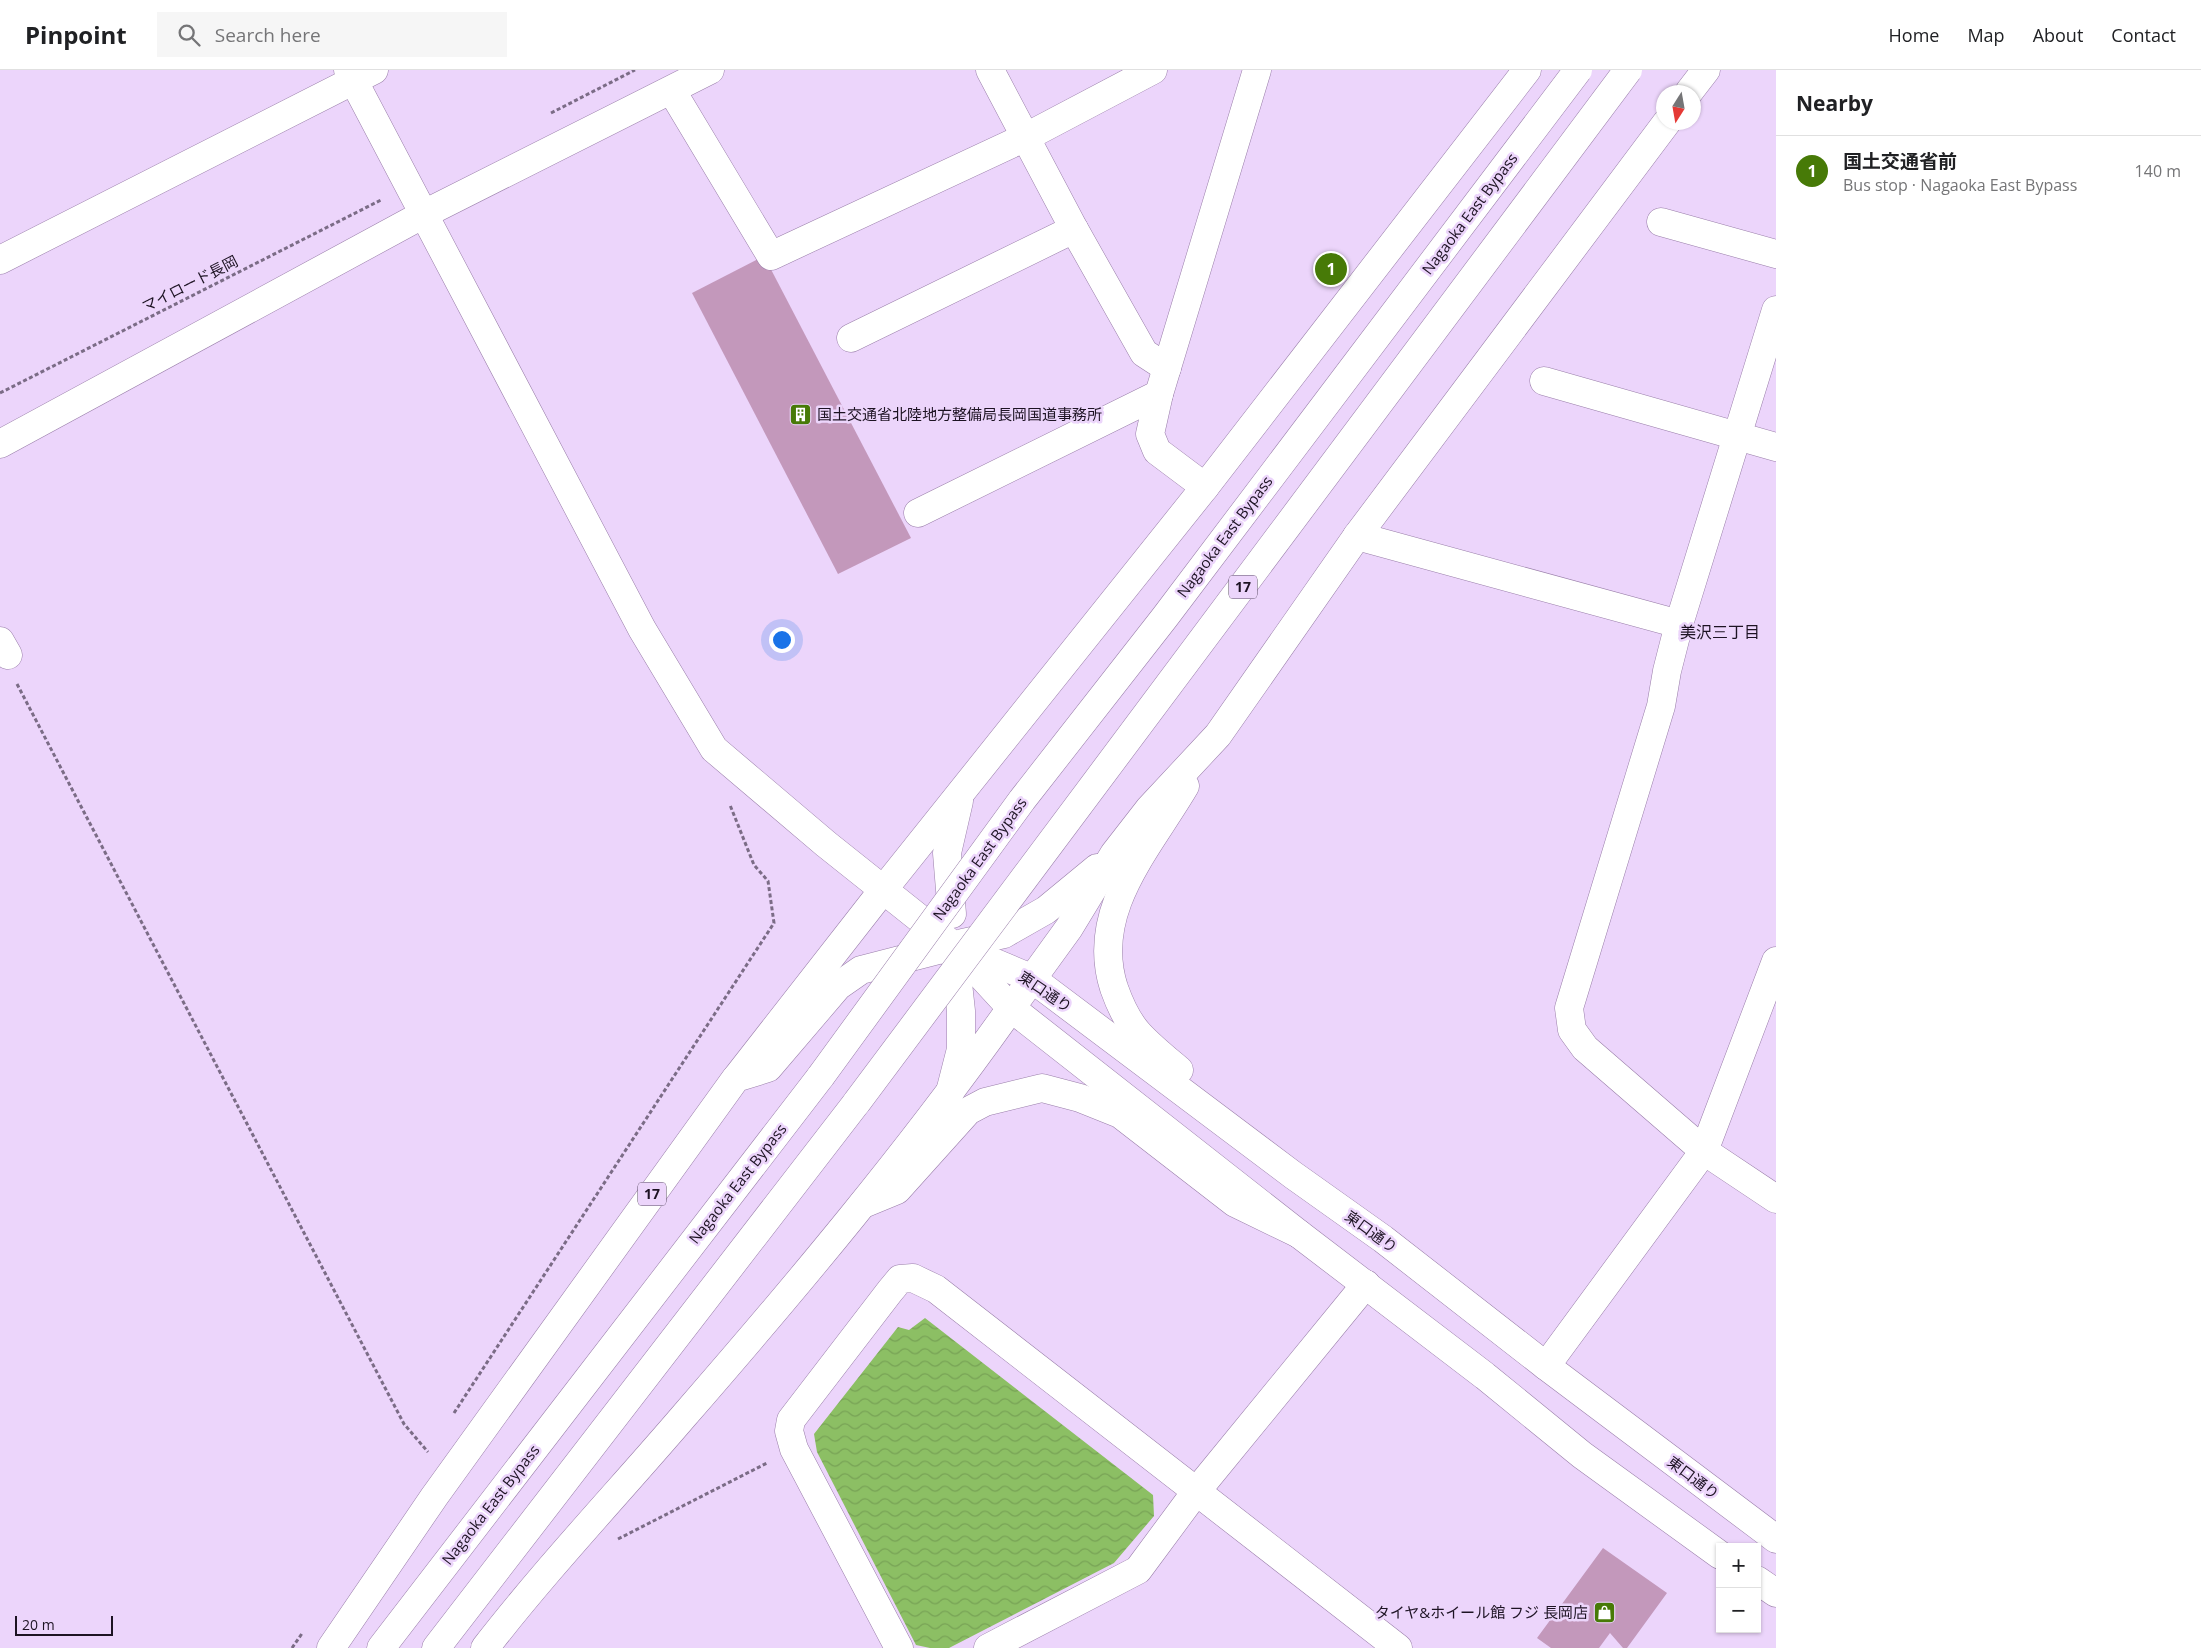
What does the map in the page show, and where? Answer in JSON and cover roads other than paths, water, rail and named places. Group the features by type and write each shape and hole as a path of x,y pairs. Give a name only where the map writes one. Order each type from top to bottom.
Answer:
{"main road":[{"path":"0,444 424,214 672,91 710,70"},
{"path":"990,70 1074,229 1144,353 1167,368"},
{"path":"672,91 771,256 1026,137 1153,70"},
{"path":"1205,487 1157,451 1150,434 1159,394 1257,70"},
{"name":"17","path":"332,1648 440,1489 736,1078 883,890 1205,487 1527,70"},
{"name":"Nagaoka East Bypass","path":"381,1648 821,1076 1022,800 1165,616 1578,70"},
{"name":"17","path":"436,1648 857,1102 1051,839 1337,462 1628,70"},
{"path":"1694,85 1706,70"},
{"path":"0,260 359,74"},
{"name":"東口通り","path":"359,74 424,214 642,630 714,749 826,844 954,946 1011,1008 1299,1234 1485,1376 1582,1455 1716,1552"},
{"name":"17","path":"485,1648 519,1604 725,1369 863,1204 950,1092 1011,1008 1030,978 1069,928 1114,854 1149,808 1218,735 1357,536 1661,130"},
{"path":"1662,222 1776,254"},
{"path":"851,338 1074,229"},
{"path":"1776,310 1680,624 1667,671 1661,706 1569,1008 1572,1030 1585,1048 1704,1151 1776,1199"},
{"path":"1544,381 1776,447"},
{"path":"918,512 1159,394"},
{"path":"1357,536 1680,624"},
{"path":"1218,735 1203,754 1122,889 1109,929 1107,947 1109,973 1120,1007 1139,1034 1293,1175"},
{"name":"17","path":"950,1092 961,1049 961,1011 947,853 960,795"},
{"name":"17","path":"736,1078 768,1068 838,986 861,970 1004,934 1046,910 1114,854"},
{"name":"東口通り","path":"954,946 1030,978 1293,1175 1383,1239 1546,1366 1776,1539"},
{"path":"1546,1366 1704,1151 1776,961"},
{"path":"863,1204 897,1190 968,1111 985,1102 1042,1088 1080,1098 1120,1114 1235,1203 1299,1234"},
{"path":"899,1648 794,1449 789,1431 791,1420 890,1291 900,1279 913,1278 936,1290 1195,1493 1398,1648"},
{"path":"988,1648 1138,1570 1195,1493 1366,1284"},
{"path":"1761,1583 1776,1593"}],"water":[{"path":"925,1318 1153,1495 1154,1516 1114,1563 949,1648 930,1648 916,1645 817,1452 814,1434 898,1327 909,1330"}],"place":[{"name":"国土交通省前","path":"1331,269"},
{"name":"国土交通省北陸地方整備局長岡国道事務所","path":"801,415"},
{"name":"タイヤ&ホイール館 フジ 長岡店","path":"1604,1613"}],"district":[{"name":"美沢三丁目","path":"1720,632"}]}
